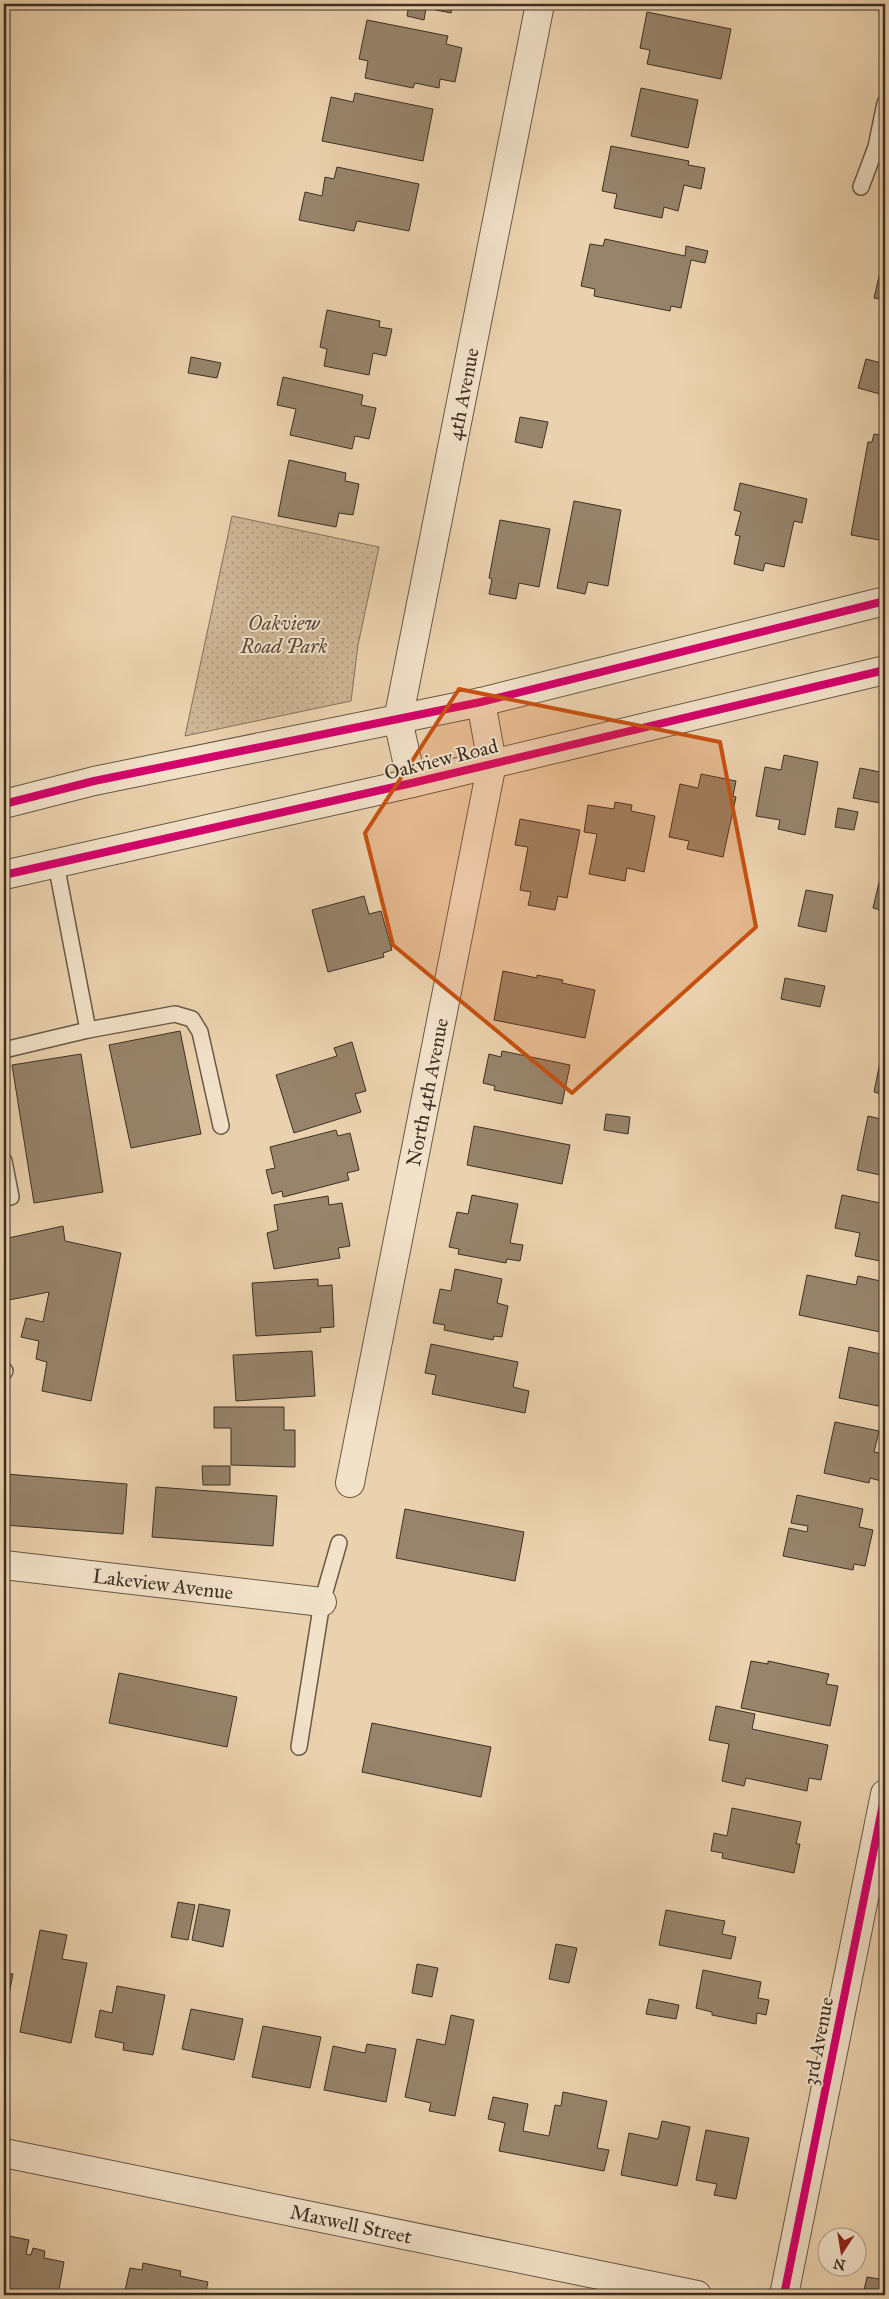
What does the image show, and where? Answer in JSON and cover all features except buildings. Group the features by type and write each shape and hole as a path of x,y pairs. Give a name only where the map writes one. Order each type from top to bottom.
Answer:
{"street":[{"name":"4th Avenue","path":"412,783 398,720 540,4"},
{"path":"4,804 94,781 481,702 885,601"},
{"name":"Oakview Road","path":"4,875 412,783 885,670"},
{"name":"North 4th Avenue","path":"350,1483 492,763 481,702"},
{"name":"Lakeview Avenue","path":"4,1565 322,1602"},
{"name":"3rd Avenue","path":"784,2295 885,1794"},
{"name":"Maxwell Street","path":"4,2153 698,2295"}],"lane":[{"path":"861,187 876,147 885,103"},
{"path":"56,864 88,1030"},
{"path":"4,1050 88,1030 175,1014 192,1019 200,1032 221,1126"},
{"path":"4,1161 11,1197"},
{"path":"299,1746 322,1602 339,1544"}],"highlighted area":[{"path":"459,689 720,742 756,927 572,1093 393,945 365,833"}],"green space":[{"name":"Oakview Road Park","path":"232,516 379,547 358,645 351,701 185,736"}],"cycle path":[{"path":"4,804 94,781 481,702 885,601"},
{"path":"4,875 412,783 885,670"},
{"path":"784,2295 885,1794"}]}
